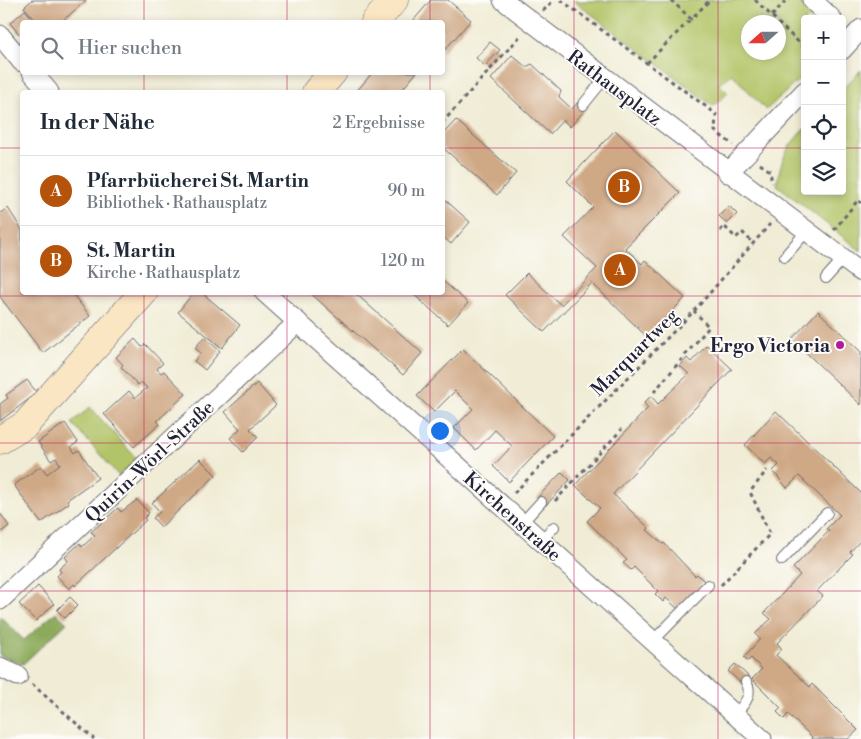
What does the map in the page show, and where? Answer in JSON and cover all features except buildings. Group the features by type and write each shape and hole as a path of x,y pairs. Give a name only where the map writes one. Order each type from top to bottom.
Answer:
{"street":[{"path":"377,20 394,0"},
{"name":"Rathausplatz","path":"502,0 861,272"},
{"path":"812,0 828,15"},
{"path":"0,35 20,60"},
{"path":"35,75 47,90"},
{"path":"318,90 330,75"},
{"path":"728,173 801,95"},
{"path":"0,440 25,425 141,295"},
{"name":"Kirchenstraße","path":"267,295 762,739"},
{"name":"Quirin-Wörl-Straße","path":"0,600 298,322"},
{"path":"0,667 18,676"}],"lane":[{"path":"583,105 604,79"},
{"path":"785,256 806,232"},
{"path":"826,278 844,259"},
{"path":"530,532 541,502"},
{"path":"782,560 827,514"},
{"path":"530,532 554,527"},
{"path":"652,642 712,588"},
{"path":"735,715 749,694 746,682"}],"path":[{"path":"562,0 716,114 715,131 746,154"},
{"path":"671,0 691,19"},
{"path":"646,63 710,0"},
{"path":"755,0 771,15"},
{"path":"773,15 786,0"},
{"path":"445,120 532,24"},
{"path":"786,30 801,44"},
{"path":"823,244 858,200 861,203"},
{"name":"Marquartweg","path":"502,506 694,311 780,212"},
{"path":"720,231 724,226 736,238 742,232 754,244"},
{"path":"654,392 709,327 694,311"},
{"path":"530,532 622,429"},
{"path":"712,588 770,534 750,492 767,470"},
{"path":"18,676 34,686 94,739"}],"green space":[{"path":"797,0 813,15 801,15 801,78 766,110 732,74 719,84 728,93 713,106 574,1"},
{"path":"861,70 861,251 777,185 785,154 801,133 801,195 846,195 846,85"},
{"path":"90,407 137,459 119,476 72,423"},
{"path":"56,612 67,623 23,664 0,656 0,616 24,640"}],"place":[{"name":"St. Martin","path":"624,187"},
{"name":"Pfarrbücherei St. Martin","path":"620,270"},
{"name":"Ergo Victoria","path":"840,345"}]}
